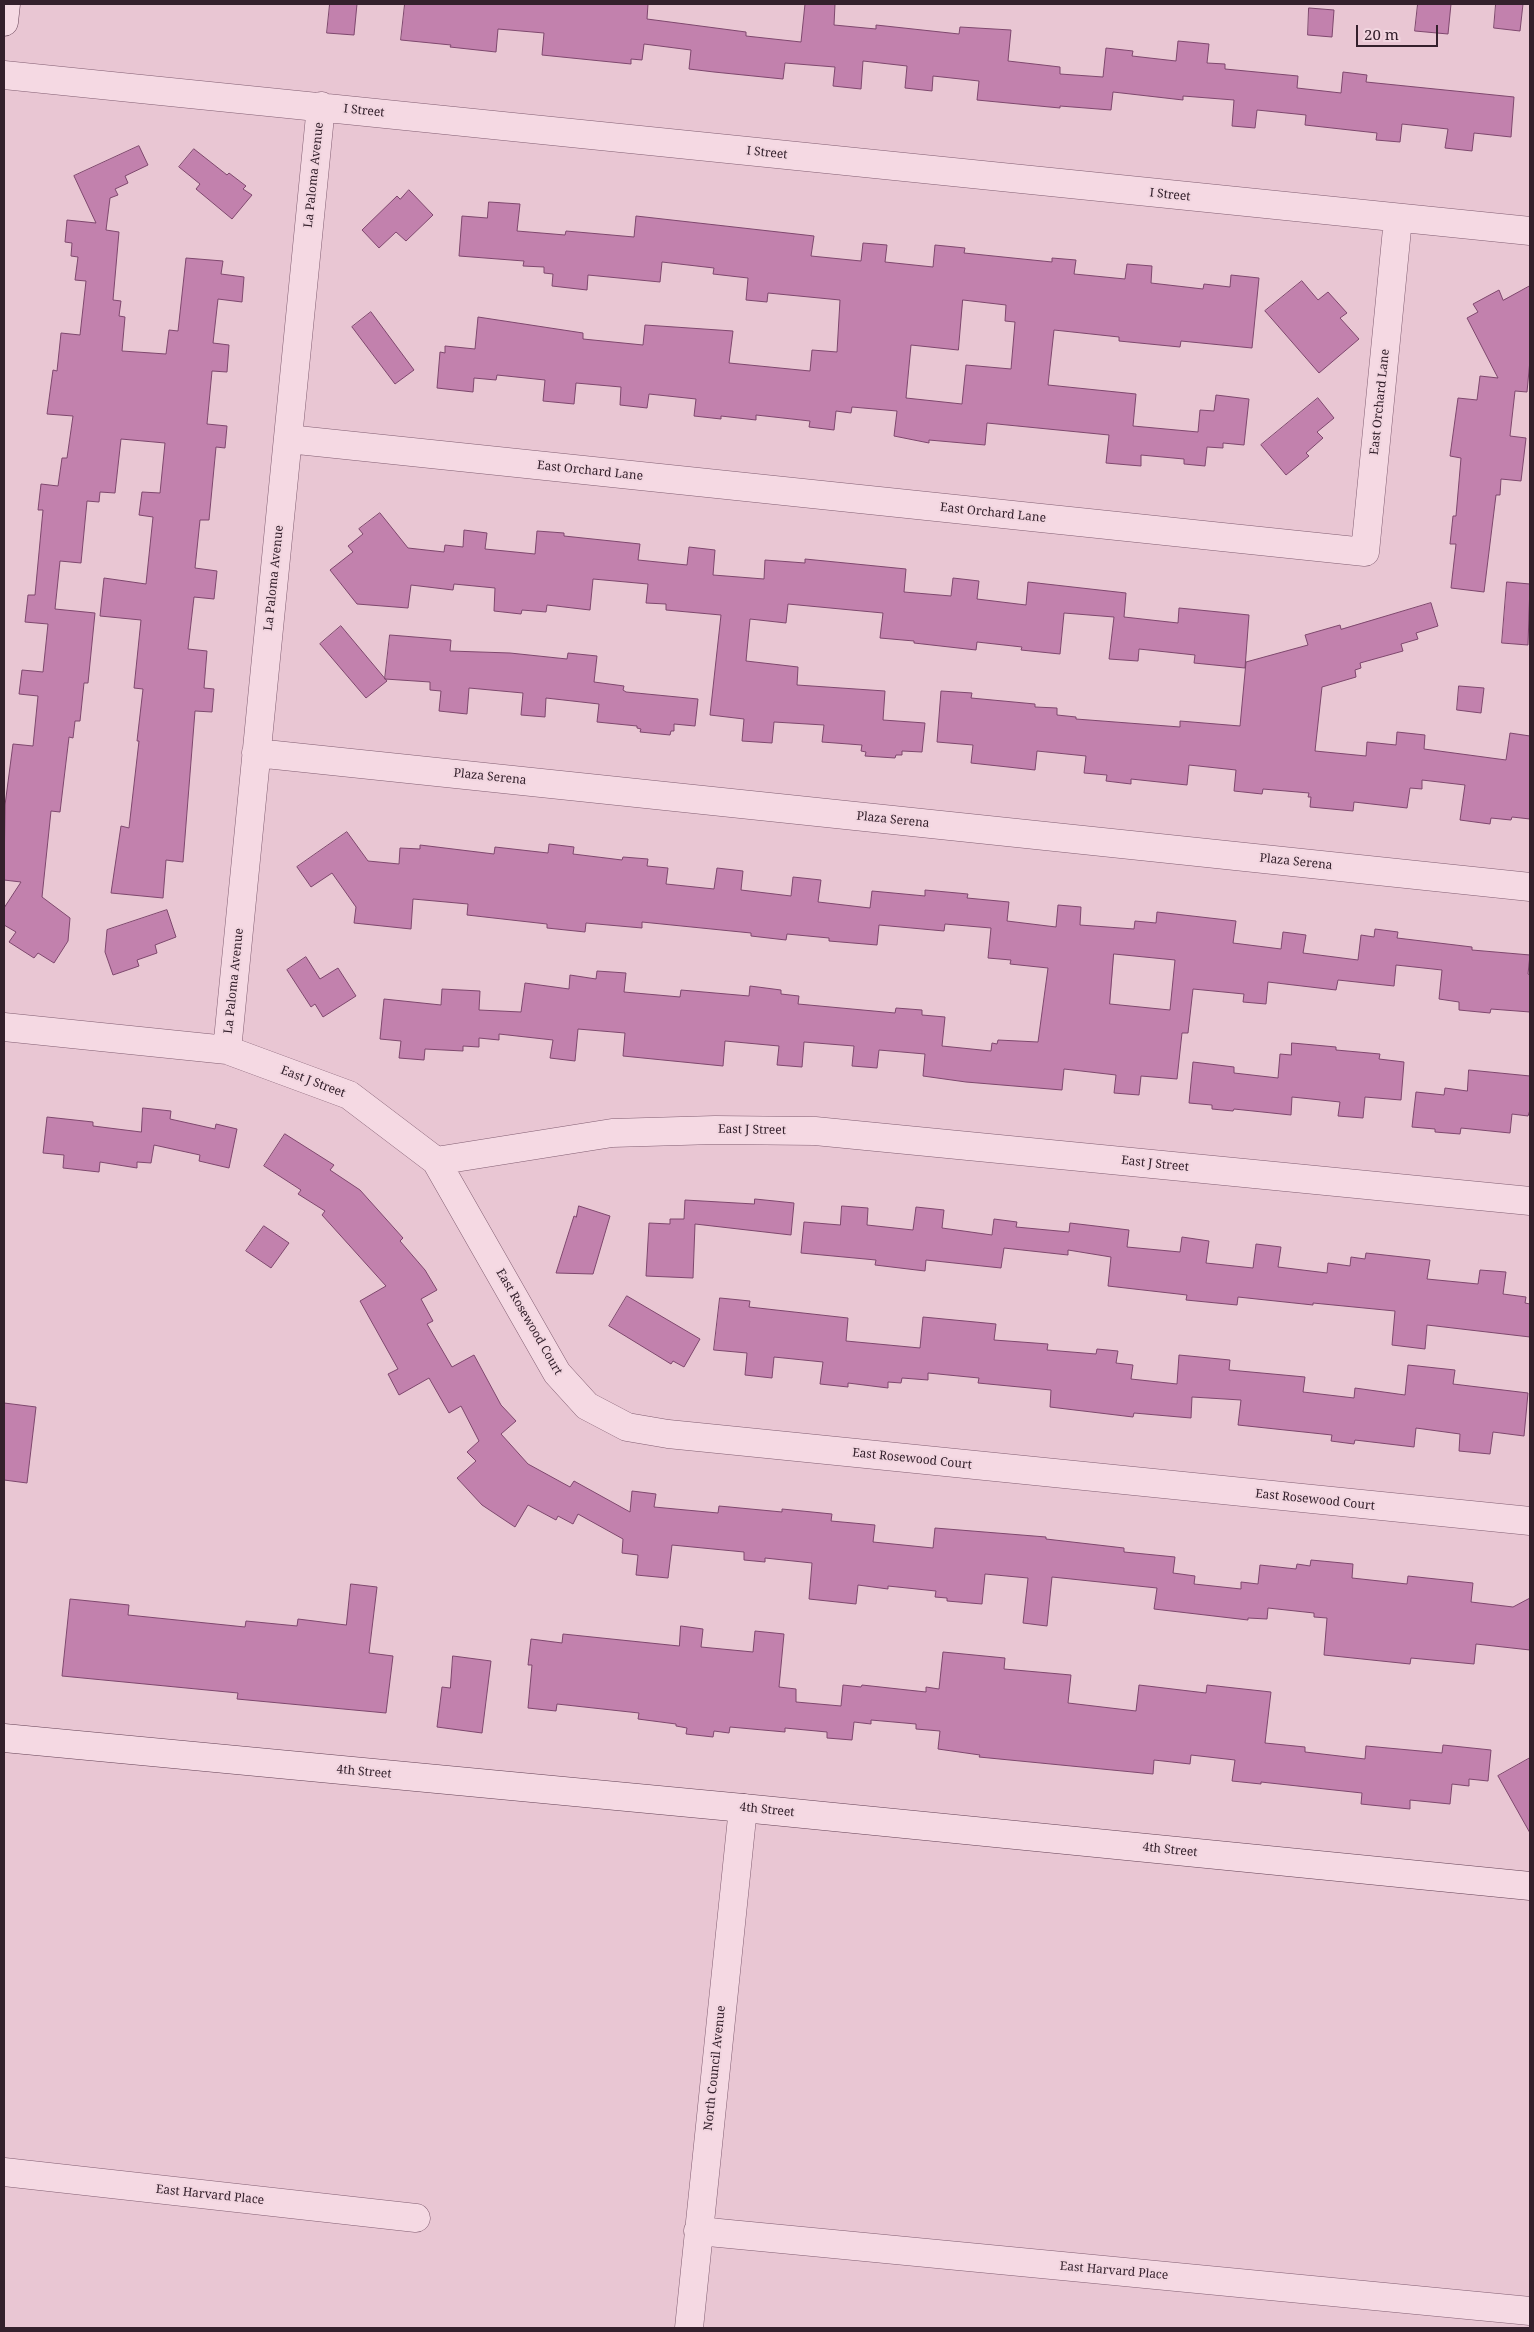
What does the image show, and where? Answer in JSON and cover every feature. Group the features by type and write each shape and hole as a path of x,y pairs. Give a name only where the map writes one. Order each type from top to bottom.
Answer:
{"street":[{"path":"4,22 6,4"},
{"name":"I Street","path":"4,74 1530,232"},
{"name":"La Paloma Avenue","path":"227,1050 321,106"},
{"name":"East Orchard Lane","path":"288,440 1365,552 1398,219"},
{"name":"Plaza Serena","path":"256,753 1530,887"},
{"name":"East J Street","path":"4,1027 227,1050 348,1095 436,1161 612,1132 815,1131 1530,1200"},
{"name":"East Rosewood Court","path":"436,1161 557,1373 587,1406 627,1427 678,1435 1530,1522"},
{"name":"4th Street","path":"4,1738 743,1808 1530,1886"},
{"name":"North Council Avenue","path":"689,2328 743,1808"},
{"name":"East Harvard Place","path":"4,2172 416,2218"},
{"name":"East Harvard Place","path":"698,2231 1530,2310"}],"building":[{"path":"330,4 357,4 354,35 327,33"},
{"path":"405,4 648,4 647,19 746,32 746,36 801,42 805,4 835,4 834,25 876,29 876,25 959,34 960,27 1011,30 1008,61 1060,67 1060,74 1103,77 1106,48 1133,51 1132,56 1176,61 1178,41 1209,44 1207,63 1225,64 1225,69 1298,76 1297,88 1341,93 1343,72 1367,75 1366,82 1514,97 1511,137 1474,133 1472,151 1445,148 1448,129 1402,124 1400,142 1376,140 1377,133 1305,125 1306,115 1257,110 1255,128 1232,126 1234,100 1183,96 1183,100 1113,92 1111,110 1060,106 1060,108 977,100 979,81 933,76 932,91 905,88 907,66 863,61 861,89 833,86 835,67 785,63 783,79 689,69 691,50 644,44 642,60 631,59 631,64 542,55 544,33 498,29 496,52 450,47 451,45 401,40"},
{"path":"1418,4 1451,4 1448,34 1415,31"},
{"path":"1496,4 1523,4 1520,31 1494,28"},
{"path":"1309,8 1334,10 1332,37 1308,35"},
{"path":"139,146 148,165 125,176 128,183 115,189 118,195 110,198 106,230 119,232 113,300 121,301 119,316 125,317 122,351 166,354 169,330 178,331 186,258 223,261 221,274 244,277 242,302 218,299 213,343 229,345 227,372 212,371 207,424 227,426 225,448 216,447 209,520 200,520 195,568 217,571 214,599 194,597 188,649 207,651 204,688 214,689 212,712 195,711 183,862 166,860 163,898 111,893 121,826 129,828 143,689 134,688 141,620 100,616 104,578 146,584 153,517 139,515 142,492 160,493 165,443 121,439 115,493 100,492 99,502 87,501 81,563 60,561 55,609 95,613 88,683 84,683 80,721 75,721 73,738 69,737 60,812 51,811 42,897 70,918 68,941 54,963 38,953 34,958 9,942 16,932 4,925 4,908 21,882 4,880 5,805 13,744 33,746 38,696 19,694 22,670 43,672 48,624 25,622 28,595 35,595 43,510 38,510 41,484 58,486 62,458 67,458 73,416 47,414 53,370 57,371 61,333 80,335 86,281 75,280 78,257 71,256 72,243 65,242 67,220 96,223 74,176"},
{"path":"194,149 227,175 229,173 246,186 243,189 252,195 232,219 196,189 200,184 179,167"},
{"path":"409,190 433,215 406,241 396,232 379,248 362,230 397,196 400,199"},
{"path":"489,202 520,204 517,231 565,235 566,231 634,237 636,216 814,236 811,256 861,261 863,243 887,245 885,262 933,267 935,245 965,248 964,253 1052,262 1052,258 1076,260 1074,274 1125,279 1127,264 1152,266 1151,283 1203,289 1204,284 1230,287 1231,275 1259,278 1252,348 1181,341 1180,347 1119,341 1119,337 1054,330 1048,385 1136,394 1133,426 1198,432 1200,410 1214,411 1216,395 1249,399 1244,445 1223,443 1223,448 1207,447 1205,466 1184,464 1184,459 1141,455 1141,466 1106,463 1109,435 987,423 985,445 929,440 929,443 894,436 897,411 852,407 851,413 836,411 834,430 809,427 810,421 756,415 756,420 721,416 721,419 694,416 696,399 649,394 647,408 620,405 621,387 576,383 574,404 543,401 545,380 497,375 496,380 474,378 473,392 437,388 440,352 445,353 445,346 475,349 478,317 583,333 583,339 643,345 645,325 733,331 729,363 810,371 812,350 837,352 840,300 768,293 767,302 746,300 748,278 713,274 714,268 662,262 660,282 588,275 587,290 552,286 553,274 544,273 544,267 523,266 524,261 459,256 462,216 487,218","holes":["963,300 1006,305 1005,321 1015,322 1011,369 966,365 962,404 906,398 911,345 958,350"]},
{"path":"1302,281 1318,300 1328,292 1347,313 1340,318 1359,339 1319,373 1265,311"},
{"path":"1530,286 1530,360 1527,392 1515,391 1510,436 1526,438 1521,481 1501,479 1500,495 1496,495 1484,592 1451,588 1456,544 1450,544 1453,516 1456,516 1461,458 1450,456 1458,398 1477,400 1480,376 1498,378 1467,318 1478,312 1473,304 1499,290 1503,300"},
{"path":"371,312 414,370 395,384 352,327"},
{"path":"1318,398 1334,418 1317,432 1323,438 1306,453 1309,456 1286,475 1261,445"},
{"path":"380,513 408,548 444,552 445,545 463,547 464,530 487,533 485,549 535,554 537,531 564,533 564,536 640,544 638,560 687,565 689,547 715,550 713,575 764,579 765,560 805,563 805,559 906,569 904,592 951,596 953,578 979,581 977,599 1026,605 1028,582 1126,593 1124,617 1178,623 1179,608 1249,615 1245,668 1194,663 1195,655 1139,649 1138,661 1109,659 1114,617 1064,613 1060,654 1021,650 1022,647 977,642 976,650 880,638 883,613 788,604 786,623 750,619 746,661 798,667 797,685 885,691 883,720 925,723 922,752 902,751 902,755 896,755 895,758 865,756 866,752 861,751 862,745 822,742 824,725 774,722 772,743 742,741 744,719 710,715 721,615 666,610 666,604 646,603 648,584 593,579 590,610 547,605 546,612 522,610 521,614 494,611 495,588 454,584 453,590 411,585 408,608 357,604 330,570 353,552 348,546 363,534 359,529"},
{"path":"1507,582 1530,584 1528,645 1502,643"},
{"path":"1431,603 1438,626 1416,633 1418,639 1401,644 1403,651 1360,663 1361,668 1355,670 1356,677 1322,687 1315,751 1366,756 1367,742 1396,745 1397,732 1425,735 1424,749 1506,760 1510,733 1530,736 1530,819 1512,817 1511,820 1491,818 1490,824 1460,820 1465,785 1422,780 1422,789 1410,788 1407,808 1354,802 1353,811 1310,807 1311,797 1308,797 1309,793 1263,789 1262,794 1234,791 1236,770 1189,765 1187,785 1131,779 1131,784 1106,781 1107,775 1084,773 1086,756 1037,751 1035,770 971,763 973,745 937,742 941,691 972,693 971,698 1035,704 1035,707 1057,708 1057,715 1076,717 1076,719 1180,727 1180,721 1240,726 1246,662 1308,645 1305,635 1340,625 1341,629"},
{"path":"341,626 387,681 366,698 320,644"},
{"path":"390,635 451,640 450,651 510,653 567,659 568,653 597,656 594,682 624,686 623,690 626,692 698,699 695,726 674,724 674,731 671,731 670,735 640,732 641,729 637,728 637,726 597,722 599,704 546,698 545,717 521,715 523,693 469,688 467,714 439,711 441,691 430,690 430,682 385,679"},
{"path":"1459,686 1484,688 1481,713 1457,710"},
{"path":"347,832 368,861 399,864 400,848 420,849 420,845 494,854 495,847 548,853 549,844 574,847 573,854 622,860 623,857 648,859 647,866 668,868 666,884 714,889 717,868 743,871 741,890 791,896 793,877 821,880 818,902 870,908 872,891 925,896 925,890 968,894 967,898 1009,902 1007,921 1056,927 1058,905 1081,907 1080,925 1134,929 1135,921 1156,923 1157,912 1236,921 1233,943 1281,949 1283,932 1306,935 1303,953 1358,960 1361,935 1374,937 1375,929 1398,932 1397,938 1472,947 1472,950 1530,955 1528,974 1530,975 1530,1012 1491,1009 1490,1013 1459,1010 1459,1002 1439,999 1442,970 1396,965 1394,986 1338,980 1336,990 1268,982 1266,1004 1243,1002 1244,994 1193,989 1188,1033 1182,1033 1177,1079 1141,1076 1139,1095 1114,1093 1116,1075 1064,1069 1062,1090 966,1082 923,1076 925,1054 879,1050 877,1068 852,1066 854,1046 804,1042 802,1067 777,1065 779,1046 725,1041 723,1066 623,1056 625,1033 578,1029 575,1061 550,1058 553,1040 499,1034 499,1040 479,1038 479,1047 463,1046 463,1051 425,1049 424,1060 399,1058 401,1041 380,1039 384,999 441,1005 442,989 480,991 479,1010 521,1012 525,983 569,989 570,975 596,979 597,971 626,973 624,992 680,997 681,990 749,996 750,986 781,990 781,994 799,996 798,1004 895,1013 896,1008 922,1010 922,1015 945,1017 942,1046 991,1051 992,1043 997,1044 998,1040 1038,1042 1048,968 1010,964 1011,960 988,958 991,928 945,924 944,931 879,925 877,945 829,941 829,938 787,934 786,940 751,936 751,933 642,922 642,928 586,923 585,932 547,928 547,924 467,915 468,904 413,899 411,929 354,923 356,907 332,873 311,887 297,867","holes":["1114,954 1175,960 1170,1010 1110,1004"]},
{"path":"167,910 176,937 155,945 157,953 137,960 139,966 113,975 105,952 107,930"},
{"path":"306,957 320,979 338,968 356,996 323,1017 315,1004 311,1007 287,970"},
{"path":"1292,1043 1380,1054 1379,1059 1404,1062 1401,1100 1365,1097 1363,1118 1338,1116 1340,1102 1292,1097 1291,1115 1234,1109 1233,1111 1212,1109 1212,1105 1189,1103 1193,1062 1234,1067 1234,1073 1278,1078 1280,1054 1291,1055"},
{"path":"1469,1070 1530,1076 1530,1110 1528,1116 1512,1114 1510,1133 1461,1128 1460,1134 1435,1132 1435,1129 1412,1127 1416,1092 1444,1095 1445,1088 1467,1091"},
{"path":"143,1108 171,1111 170,1119 215,1129 216,1124 237,1129 229,1168 199,1161 200,1155 154,1145 151,1163 137,1162 137,1168 100,1162 99,1172 63,1168 64,1155 43,1153 47,1117 93,1122 93,1126 141,1132"},
{"path":"285,1134 334,1165 330,1170 360,1190 403,1238 400,1241 425,1270 437,1290 421,1299 433,1321 427,1324 452,1367 474,1355 501,1405 516,1421 501,1434 528,1464 570,1487 574,1481 630,1512 632,1491 656,1494 654,1507 718,1513 719,1506 782,1512 782,1509 832,1514 831,1521 875,1525 873,1542 933,1548 935,1528 1046,1537 1046,1539 1124,1548 1124,1552 1175,1557 1173,1573 1195,1576 1194,1584 1241,1589 1241,1582 1258,1584 1260,1565 1296,1569 1297,1564 1310,1566 1311,1560 1353,1564 1352,1578 1407,1584 1408,1576 1473,1583 1471,1602 1513,1607 1530,1598 1530,1650 1476,1644 1474,1664 1411,1658 1410,1664 1324,1655 1327,1618 1314,1617 1314,1613 1268,1608 1267,1619 1248,1618 1248,1620 1154,1609 1157,1588 1052,1577 1047,1626 1023,1623 1028,1578 985,1574 982,1604 947,1601 947,1598 935,1597 936,1591 888,1586 888,1589 858,1585 856,1604 809,1599 812,1563 765,1558 765,1562 744,1560 744,1552 672,1545 668,1578 636,1575 638,1555 622,1553 623,1539 578,1514 573,1524 558,1516 556,1520 528,1505 515,1527 482,1505 457,1478 476,1461 467,1452 479,1441 461,1406 449,1413 429,1378 399,1395 388,1374 398,1369 360,1301 386,1286 322,1215 325,1211 298,1194 301,1190 264,1166"},
{"path":"755,1199 794,1203 791,1235 695,1224 693,1278 646,1276 649,1223 670,1224 670,1219 684,1219 685,1200 754,1204"},
{"path":"579,1206 610,1216 593,1274 556,1273 574,1216 576,1217"},
{"path":"842,1206 868,1208 867,1225 913,1230 916,1207 944,1210 942,1228 992,1235 994,1219 1017,1222 1016,1227 1069,1232 1070,1223 1129,1230 1127,1247 1180,1252 1182,1237 1209,1241 1206,1263 1253,1268 1256,1244 1281,1247 1278,1267 1327,1273 1328,1263 1350,1266 1351,1257 1365,1259 1366,1253 1430,1260 1427,1279 1478,1284 1480,1270 1506,1272 1503,1294 1526,1297 1525,1303 1530,1304 1530,1337 1427,1325 1425,1349 1392,1345 1395,1311 1238,1297 1237,1305 1186,1300 1187,1295 1108,1286 1111,1257 1068,1250 1068,1255 1004,1248 1001,1268 926,1260 925,1271 875,1265 876,1260 801,1253 804,1222 840,1225"},
{"path":"264,1226 289,1243 271,1268 246,1251"},
{"path":"627,1296 700,1339 684,1367 673,1361 671,1364 609,1326"},
{"path":"720,1298 750,1301 749,1307 848,1318 846,1341 920,1348 923,1317 996,1324 994,1340 1048,1344 1047,1350 1096,1354 1097,1349 1118,1351 1116,1363 1133,1365 1131,1379 1177,1384 1179,1355 1230,1360 1229,1370 1305,1377 1303,1392 1354,1398 1355,1388 1405,1395 1408,1365 1455,1370 1453,1384 1528,1393 1524,1436 1493,1432 1490,1454 1459,1451 1460,1434 1416,1428 1414,1447 1355,1440 1354,1444 1331,1441 1332,1435 1238,1425 1241,1400 1192,1397 1191,1418 1134,1413 1133,1417 1050,1407 1051,1390 978,1383 979,1378 928,1373 928,1380 902,1378 901,1383 888,1382 888,1388 848,1383 848,1387 820,1384 823,1362 774,1357 772,1378 745,1375 747,1353 714,1350"},
{"path":"4,1403 36,1407 27,1483 4,1480"},
{"path":"351,1584 377,1587 369,1653 393,1656 386,1713 237,1699 238,1693 62,1676 70,1599 129,1605 128,1615 245,1627 246,1621 297,1626 298,1619 346,1625"},
{"path":"681,1626 703,1629 701,1647 753,1652 755,1631 784,1634 779,1687 796,1689 796,1702 841,1706 843,1685 861,1687 862,1685 926,1692 926,1687 939,1689 943,1652 1005,1658 1004,1669 1071,1675 1068,1703 1136,1711 1139,1685 1206,1693 1207,1685 1271,1692 1265,1743 1305,1747 1305,1752 1365,1759 1366,1746 1442,1753 1443,1745 1491,1750 1488,1781 1469,1779 1469,1786 1452,1784 1450,1804 1410,1800 1410,1809 1361,1804 1362,1793 1261,1782 1261,1784 1232,1781 1235,1760 1191,1755 1190,1764 1154,1760 1153,1774 979,1757 980,1755 938,1749 940,1731 916,1729 916,1724 871,1720 871,1724 854,1722 852,1740 827,1738 827,1732 785,1728 785,1732 730,1727 729,1733 714,1731 713,1737 686,1734 687,1728 676,1726 676,1724 638,1719 639,1713 557,1704 556,1711 528,1708 532,1665 528,1665 531,1639 562,1643 563,1634 679,1646"},
{"path":"453,1656 491,1661 482,1733 437,1727 442,1687 450,1688"},
{"path":"1530,1758 1530,1833 1498,1776"}]}
